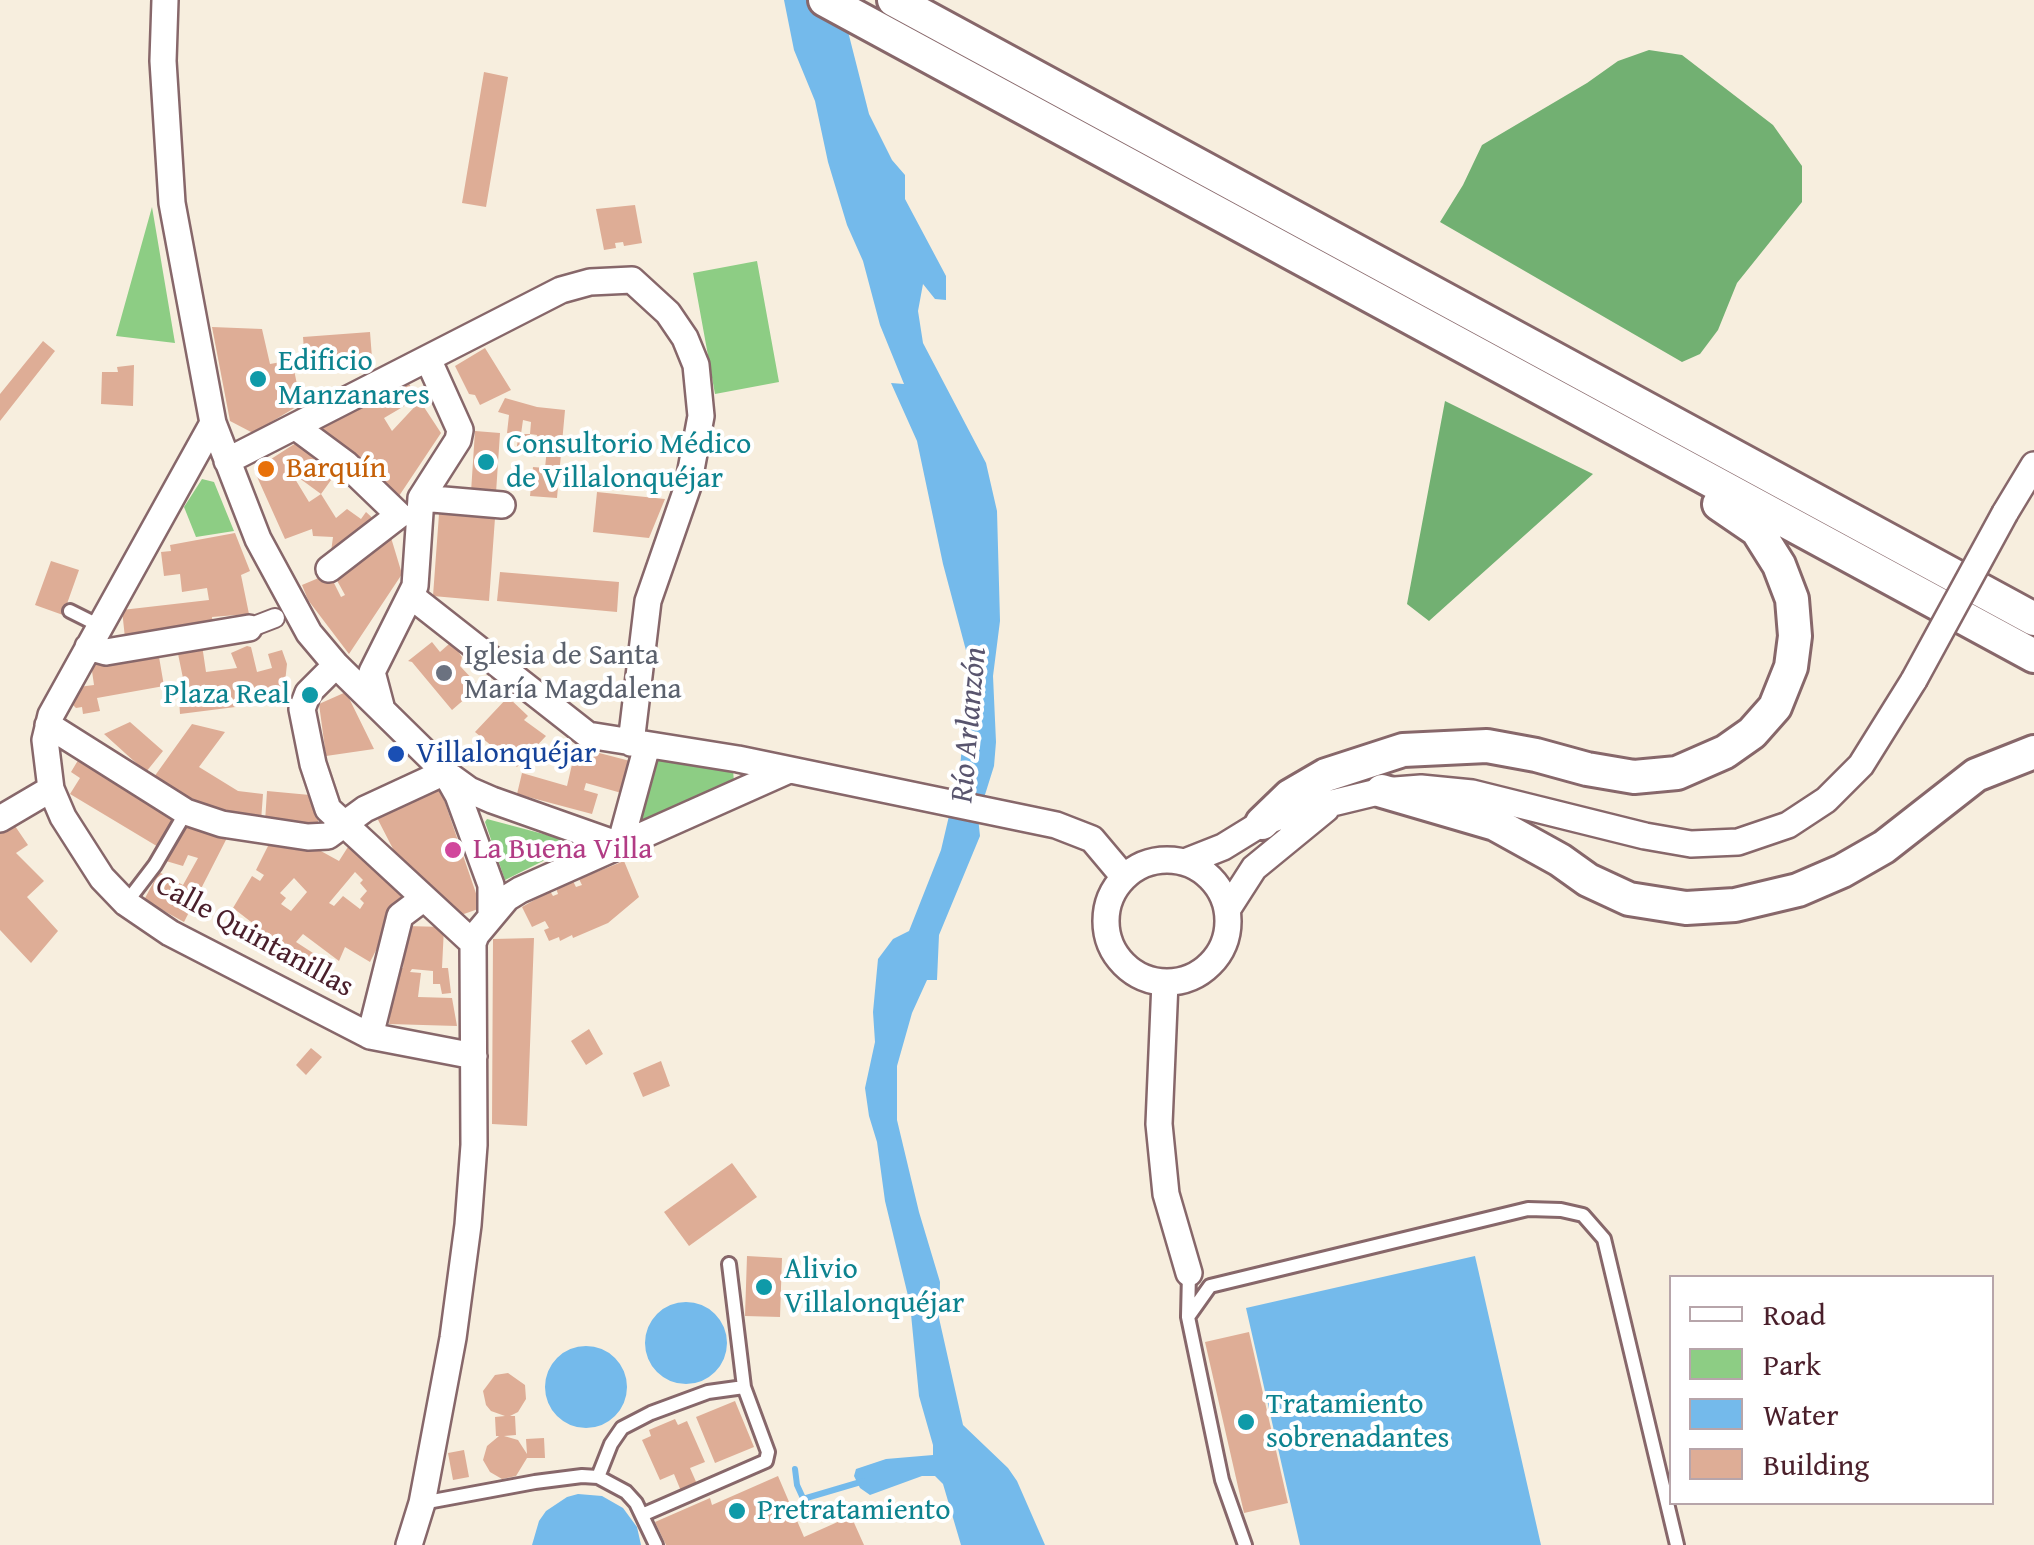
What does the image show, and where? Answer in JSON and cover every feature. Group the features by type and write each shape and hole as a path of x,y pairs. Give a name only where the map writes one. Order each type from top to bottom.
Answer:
{"main road":[{"path":"824,0 2034,656"},
{"path":"894,0 2034,619"},
{"path":"1262,823 1290,796 1326,775 1404,750 1487,746 1521,751 1587,770 1634,776 1677,773 1725,752 1752,733 1775,707 1791,667 1795,636 1792,599 1780,564 1757,530 1713,500 1674,458"},
{"path":"1382,791 1495,824 1588,880 1629,898 1686,908 1735,905 1798,890 1842,871 1884,846 1976,775 2034,752"}],"street":[{"path":"165,0 162,61 172,203 213,423 258,539 290,603 309,633 352,671 383,711 468,790 621,845"},
{"path":"226,461 561,290 618,278 632,280 645,290 685,338 696,365 701,416 688,486 648,602 639,744 621,845"},
{"path":"329,569 413,509 458,440 460,430 428,360"},
{"name":"Calle Quintanillas","path":"213,423 48,725 46,764 51,789 102,878 126,903 170,933 370,1036 474,1056"},
{"path":"296,427 413,509 502,505"},
{"path":"1185,862 1210,878 1221,893 1227,910 1225,943 1212,963 1197,975 1165,982 1140,976 1124,965 1106,931 1106,911 1112,893 1124,877 1158,860 1185,862 1223,848 1262,823 1382,791 1421,788 1472,793 1691,844 1738,842 1788,825 1826,800 1861,766 1914,680 2034,465"},
{"path":"413,509 416,578 411,596 352,671 308,693 302,709 328,810 473,943"},
{"path":"411,596 588,734 1029,819 1092,839 1124,877"},
{"path":"88,647 106,652 249,628 275,618"},
{"path":"48,725 186,812 222,824 308,837 328,836 365,809 445,772"},
{"path":"738,760 748,774 742,791"},
{"path":"409,1545 422,1503 453,1338 474,1145 473,943 497,902 789,770"},
{"path":"445,772 469,818 497,902"},
{"path":"0,819 51,789"},
{"path":"469,818 474,809 492,800"},
{"path":"1227,910 1254,868 1334,803"},
{"path":"576,830 584,852 578,864"},
{"path":"370,1036 400,916 424,898"},
{"path":"1165,982 1159,1124 1166,1194 1189,1273"}],"lane":[{"path":"70,612 90,620"},
{"path":"126,903 156,865 186,812"},
{"path":"1188,1317 1210,1286 1237,1277 1528,1209 1583,1215 1604,1239 1677,1545"},
{"path":"642,1515 766,1461 768,1452 744,1387 730,1264"},
{"path":"1189,1273 1188,1317 1222,1480 1245,1545"},
{"path":"598,1477 622,1428 708,1392 744,1387"},
{"path":"422,1503 535,1482 598,1477 626,1492 656,1545"}],"green space":[{"path":"1649,50 1682,55 1773,125 1802,166 1802,202 1737,283 1718,330 1700,354 1682,362 1440,222 1482,145 1618,61"},
{"path":"152,207 175,343 116,336"},
{"path":"757,261 779,382 715,394 693,273"},
{"path":"1445,401 1593,474 1429,621 1407,604"},
{"path":"202,479 214,482 234,531 196,537 184,507"},
{"path":"651,755 733,770 734,782 633,831"},
{"path":"487,819 562,839 567,849 505,880"}],"water":[{"name":"Río Arlanzón","path":"784,0 840,0 869,114 892,160 905,175 905,199 946,276 946,300 935,299 923,284 918,311 923,343 986,463 997,511 1000,621 993,676 994,766 978,817 980,836 939,935 937,980 927,980 912,1013 897,1066 897,1120 940,1282 939,1318 963,1425 1017,1481 1045,1545 961,1545 943,1484 935,1476 922,1476 870,1495 860,1488 854,1476 856,1469 886,1459 933,1455 919,1396 910,1304 885,1201 865,1088 875,1042 873,1012 878,959 893,939 909,931 941,850 960,769 966,696 972,673 943,564 917,441 891,383 904,384 847,225 815,101 794,50"},
{"path":"1475,1256 1541,1545 1300,1545 1246,1308"},
{"path":"686,1302 702,1305 715,1314 724,1327 724,1359 715,1372 702,1381 686,1384 670,1381 657,1372 648,1359 645,1343 648,1327 657,1314 670,1305"},
{"path":"586,1346 602,1349 615,1358 624,1371 624,1403 615,1416 602,1425 586,1428 570,1425 557,1416 548,1403 545,1387 548,1371 557,1358 570,1349"},
{"path":"578,1494 602,1496 623,1508 637,1527 641,1545 532,1545 546,1511"}],"building":[{"path":"484,72 508,77 486,207 462,203"},
{"path":"635,205 642,243 615,243 616,248 604,250 596,209"},
{"name":"Edificio Manzanares","path":"212,327 262,329 270,364 292,360 301,404 253,433 230,421"},
{"path":"370,332 372,358 305,363 303,337"},
{"path":"43,341 55,351 0,421 0,394"},
{"path":"485,348 511,390 480,405 475,395 469,394 455,366"},
{"path":"134,365 133,406 101,404 102,372 118,372 117,367"},
{"path":"406,379 418,398 384,418 392,431 420,401 441,433 397,499 314,430"},
{"path":"505,398 565,410 557,498 530,496 533,467 545,468 547,448 536,447 537,435 530,434 527,452 516,452 519,433 507,433 509,415 498,412","holes":["523,420 531,422 530,434 521,434"]},
{"name":"Consultorio Médico de Villalonquéjar","path":"475,431 500,433 496,493 471,492"},
{"path":"299,441 339,469 321,494 336,518 347,509 361,519 366,512 377,522 331,552 333,537 313,536 312,529 285,539 254,470","holes":["292,474 321,494 309,502"]},
{"path":"597,492 665,499 649,538 593,532"},
{"path":"439,514 495,518 489,601 433,596"},
{"path":"389,531 402,574 349,654 308,600 302,585 331,577 341,597 345,595 334,575"},
{"path":"235,533 250,571 241,575 249,614 212,617 213,625 125,638 122,610 209,600 207,588 182,592 180,574 164,576 161,552 171,551 170,545"},
{"path":"51,561 79,570 63,615 35,605"},
{"path":"500,572 619,582 617,612 497,601"},
{"name":"Iglesia de Santa María Magdalena","path":"432,642 440,652 453,644 462,657 460,666 476,683 470,687 474,691 452,710 408,661"},
{"path":"202,645 206,672 237,668 231,653 247,646 251,647 257,672 272,668 268,654 282,650 287,664 283,701 180,714 178,684 184,683 177,649"},
{"path":"158,651 164,686 97,698 100,711 83,714 82,707 76,708 70,702 78,687 94,685 91,664"},
{"path":"346,692 374,749 326,756 319,704"},
{"path":"508,697 528,716 524,720 546,736 517,767 475,732"},
{"path":"130,722 163,751 146,772 104,734"},
{"path":"192,724 225,732 199,767 238,791 263,794 261,821 221,817 154,777"},
{"path":"576,747 634,762 625,794 586,783 584,790 598,794 592,814 517,794 522,773 567,786"},
{"path":"80,757 179,817 160,848 70,794 80,778 71,772"},
{"path":"440,788 481,908 461,915 406,874 375,814"},
{"path":"267,791 310,795 318,811 318,826 265,822"},
{"path":"21,811 28,818 15,826 28,845 16,853 44,881 27,897 58,931 31,963 0,930 0,824"},
{"path":"189,820 230,832 184,922 144,900 159,872 183,885 198,858 188,855 183,866 166,861"},
{"path":"353,839 406,892 370,962 345,947 339,961 303,934 296,942 330,964 317,984 264,949 272,938 233,908 252,876 260,881 264,875 256,870 271,840 319,850 339,861","holes":["355,872 367,891 360,899 364,903 360,909 343,896 334,906 329,903","294,878 307,892 291,911 281,904 286,898 280,893"]},
{"path":"624,861 639,897 608,923 560,941 559,937 549,941 545,921 532,927 522,907 550,891 553,896 558,894 556,888 573,881 576,887 582,885 579,879"},
{"path":"406,926 444,927 442,968 448,968 451,993 442,994 440,984 433,984 433,971 410,972 421,973 418,997 452,998 457,1026 389,1024 397,967 403,968"},
{"path":"534,938 527,1126 492,1124 493,939"},
{"path":"589,1029 603,1054 586,1065 571,1041"},
{"path":"311,1048 322,1057 306,1075 296,1065"},
{"path":"661,1061 670,1086 643,1097 633,1073"},
{"path":"732,1163 757,1197 689,1246 664,1212"},
{"name":"Alivio Villalonquéjar","path":"747,1256 782,1258 780,1317 745,1316"},
{"name":"Tratamiento sobrenadantes","path":"1249,1332 1288,1503 1244,1513 1205,1342"},
{"path":"508,1373 525,1385 526,1399 518,1412 510,1416 515,1416 516,1435 504,1436 518,1440 527,1454 526,1439 544,1438 545,1458 527,1458 516,1476 502,1479 490,1472 483,1460 487,1446 499,1436 495,1417 505,1416 491,1411 483,1391 495,1375"},
{"path":"735,1401 754,1447 715,1463 696,1417"},
{"path":"675,1419 678,1425 687,1421 705,1462 690,1468 697,1484 681,1491 674,1474 660,1480 642,1440 651,1436 649,1430"},
{"path":"464,1450 469,1477 453,1480 448,1453"},
{"name":"Pretratamiento","path":"778,1476 804,1537 851,1516 864,1545 666,1545 655,1522 710,1498 712,1505"}],"waterway":[{"path":"795,1469 797,1485 813,1520 840,1512 846,1519"},
{"path":"803,1499 864,1481"}],"place":[{"name":"Edificio Manzanares","path":"258,379"},
{"name":"Consultorio Médico de Villalonquéjar","path":"486,462"},
{"name":"Barquín","path":"266,469"},
{"name":"Iglesia de Santa María Magdalena","path":"444,673"},
{"name":"Plaza Real","path":"310,695"},
{"name":"Villalonquéjar","path":"396,754"},
{"name":"La Buena Villa","path":"453,850"},
{"name":"Alivio Villalonquéjar","path":"764,1287"},
{"name":"Tratamiento sobrenadantes","path":"1246,1422"},
{"name":"Pretratamiento","path":"737,1511"}]}
